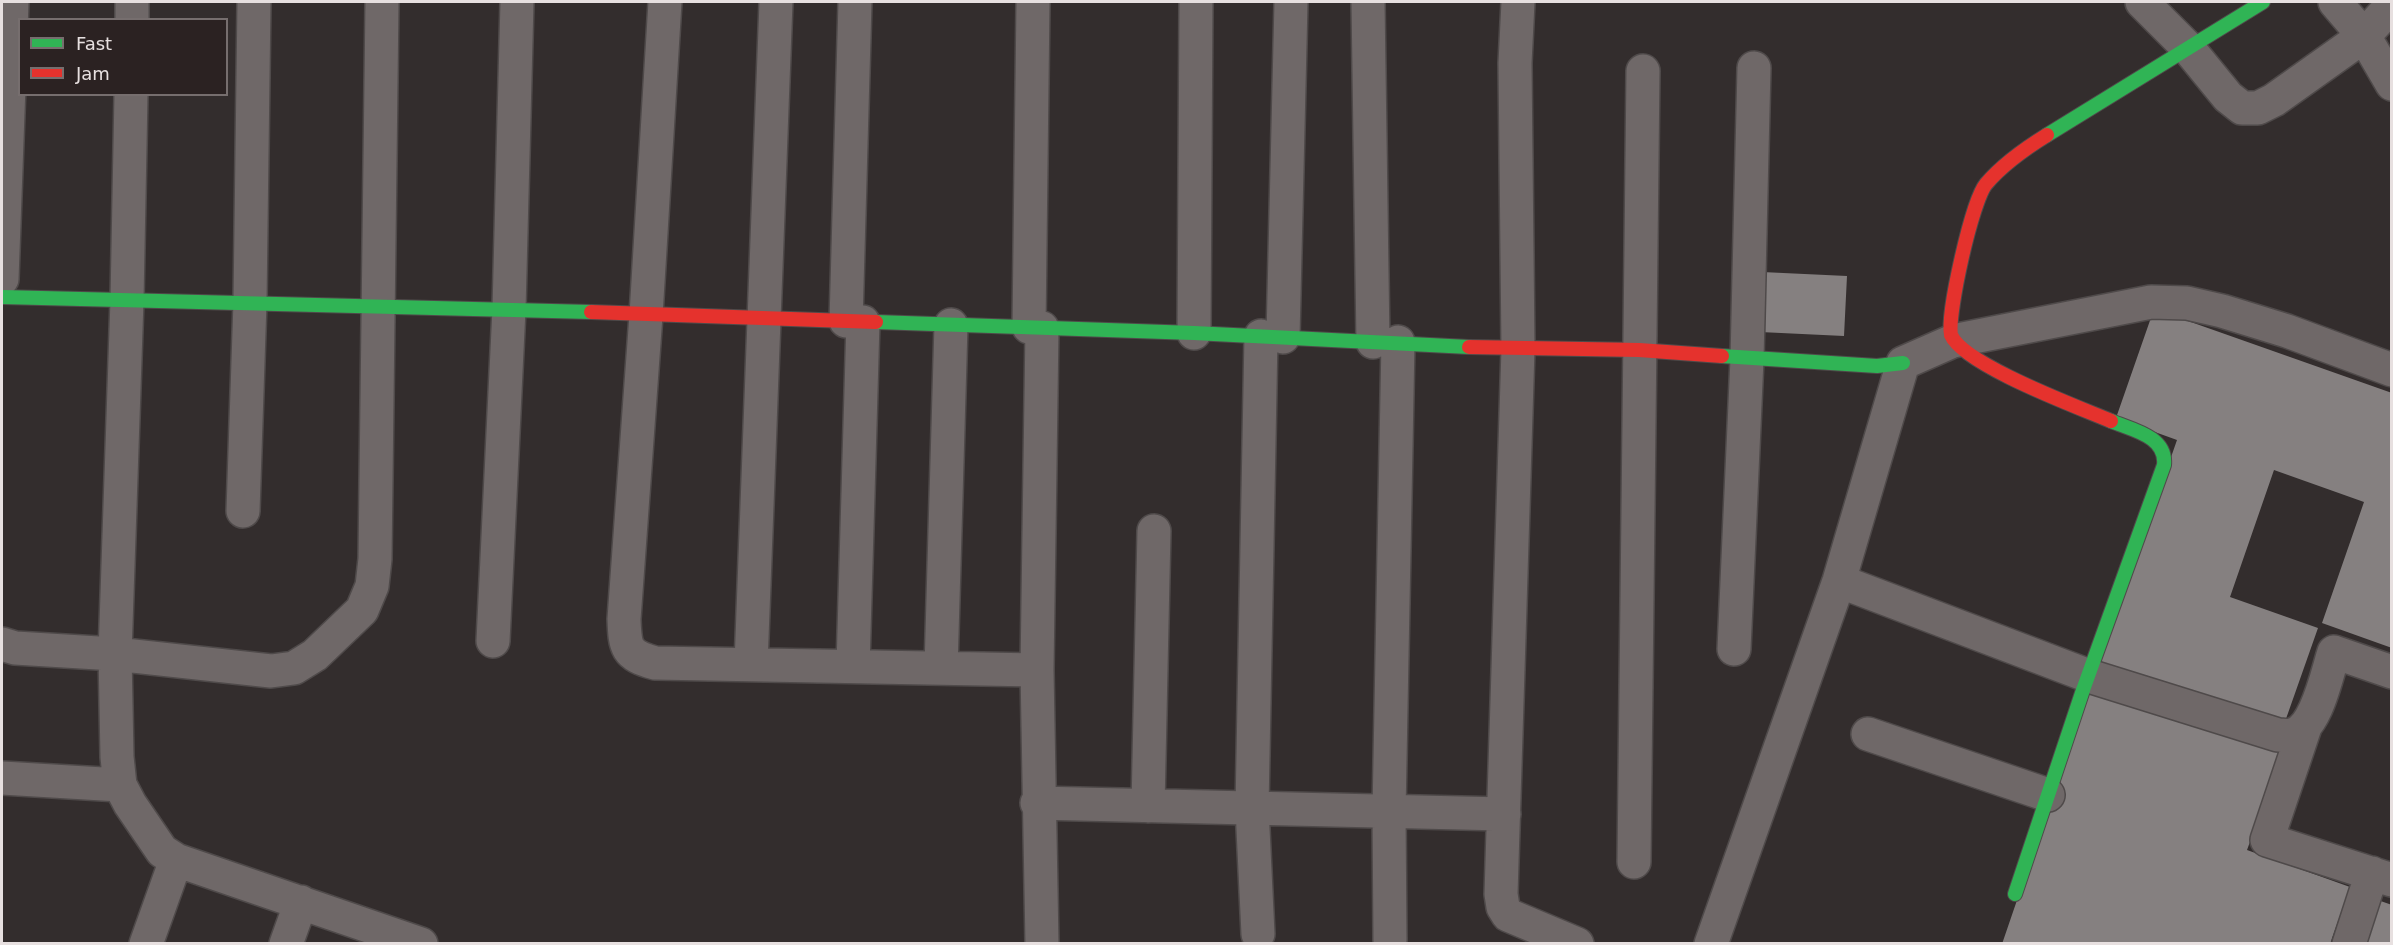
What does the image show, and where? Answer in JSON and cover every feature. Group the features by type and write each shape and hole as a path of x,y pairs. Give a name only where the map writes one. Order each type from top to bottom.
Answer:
{"street":[{"path":"2,279 12,2"},
{"path":"132,2 132,18"},
{"path":"243,511 250,302 254,2"},
{"path":"2,644 15,648 115,654 252,671 294,668 315,655 362,610 372,586 375,559 381,2"},
{"path":"493,641 509,309 517,2"},
{"path":"665,2 624,619 625,643 635,658 655,663 1037,670"},
{"path":"751,664 776,2"},
{"path":"853,666 855,2"},
{"path":"1033,2 1037,803 1042,944"},
{"path":"1194,333 1196,2"},
{"path":"1258,934 1252,808 1272,336 1291,2"},
{"path":"1368,2 1385,342 1390,940"},
{"path":"1518,2 1515,63 1518,349 1501,894 1503,907 1508,915 1577,944"},
{"path":"2142,2 2188,48 2228,97 2242,108 2258,108 2274,100 2364,36 2391,5"},
{"path":"2015,894 2166,454 2162,446 2153,439 1990,367 1953,341 1950,328 1951,314 1971,220 1985,185 2030,146 2263,2"},
{"path":"2335,2 2364,36 2391,84"},
{"path":"1734,649 1747,359 1754,68"},
{"path":"1634,862 1643,71"},
{"path":"131,96 127,300 115,654 120,785 162,851 176,860 301,902 384,937 421,944"},
{"path":"2,297 378,305 1194,333 1518,349 1639,350 1877,366 1903,363 1953,341 2151,302 2187,303 2287,331 2391,370"},
{"path":"941,668 951,325"},
{"path":"1711,944 1839,581 1903,363"},
{"path":"1148,806 1154,531"},
{"path":"1839,581 2089,676 2278,735 2292,735 2305,727"},
{"path":"2349,944 2382,877 2267,840 2305,727 2313,714 2334,651 2391,672"},
{"path":"1868,734 2048,795"},
{"path":"2,778 120,785"},
{"path":"1037,803 1504,814"},
{"path":"146,944 176,860"},
{"path":"286,944 301,902"}],"building":[{"path":"1762,272 1847,276 1844,336 1760,332"},
{"path":"2154,309 2392,393 2392,648 2322,623 2364,502 2274,470 2230,597 2318,628 2281,733 2097,669 2177,440 2116,418"},
{"path":"2090,687 2284,748 2247,850 2350,887 2330,944 2002,944"},
{"path":"2372,898 2392,905 2392,944 2358,944"}],"traffic: fast":[{"path":"2047,135 2263,2"},
{"path":"2,297 591,312"},
{"path":"876,322 1194,333 1469,347"},
{"path":"1722,356 1877,366 1903,363"},
{"path":"2015,894 2083,690 2164,465 2160,447 2154,441 2138,431 2111,421"}],"traffic: jam":[{"path":"2047,135 1999,170 1980,194 1957,282 1951,335 1960,347 1999,372 2049,396 2111,421"},
{"path":"591,312 876,322"},
{"path":"1469,347 1639,350 1722,356"}]}
